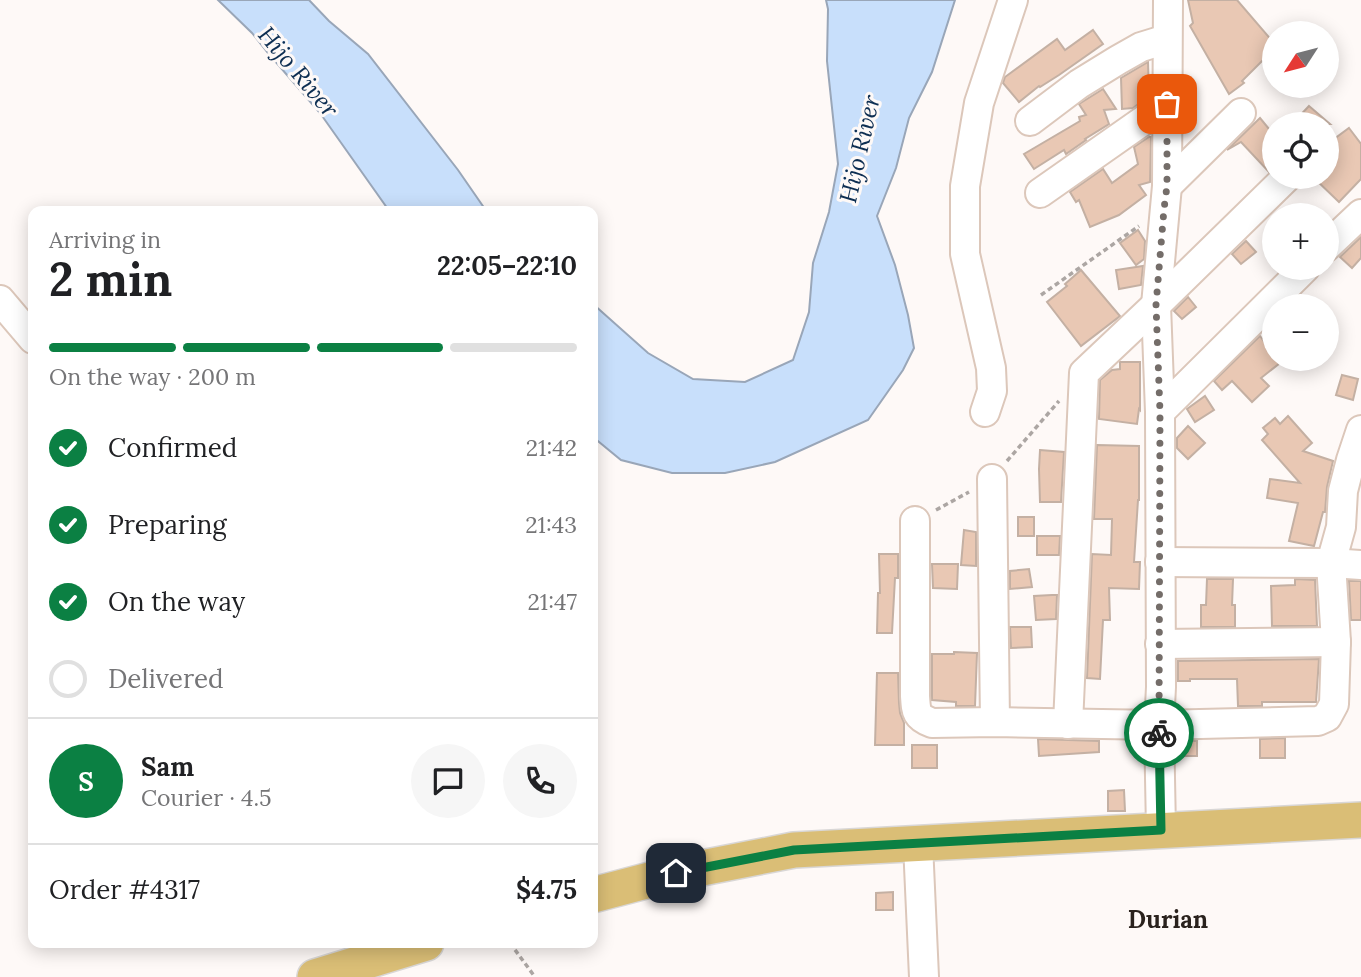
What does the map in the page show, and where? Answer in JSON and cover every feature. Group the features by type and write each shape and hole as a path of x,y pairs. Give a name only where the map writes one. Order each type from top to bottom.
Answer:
{"main road":[{"path":"598,894 676,873 794,850 1361,820"},
{"path":"315,977 410,948"}],"street":[{"path":"985,412 992,391 991,368 965,254 965,186 979,103 1013,0"},
{"path":"1161,830 1160,412 1156,305 1165,197 1168,0"},
{"path":"1030,121 1118,60 1141,47 1167,39"},
{"path":"1040,193 1167,104"},
{"path":"1165,197 1241,113"},
{"path":"1068,724 1084,373 1275,189"},
{"path":"1339,235 1361,214"},
{"path":"1160,412 1294,280"},
{"path":"0,300 28,333"},
{"path":"915,521 915,696 916,711 922,720 932,723 1159,725 1318,722 1327,717 1334,704 1336,642 1331,563 1341,527 1343,491 1361,430"},
{"path":"992,479 995,722"},
{"path":"1160,562 1361,565"},
{"path":"1160,644 1336,642"},
{"path":"918,844 924,977"}],"path":[{"path":"1041,295 1165,197"},
{"path":"915,521 992,479 1084,373"},
{"path":"514,948 535,977"}],"water":[{"name":"Hijo River","path":"218,0 309,0 368,54 483,206 386,206 320,113 252,33"},
{"name":"Hijo River","path":"826,0 955,0 932,72 909,118 896,168 877,216 895,265 914,348 903,370 868,420 775,462 725,473 672,473 621,460 598,441 598,308 648,353 693,379 745,382 793,360 809,312 813,263 829,212 838,164 827,61"}],"building":[{"path":"1188,0 1237,0 1262,29 1262,61 1242,81 1244,83 1229,94 1190,26 1193,23"},
{"path":"1093,30 1103,44 1019,102 1003,83 1005,77 1057,39 1065,50"},
{"path":"1148,62 1149,96 1133,108 1122,109 1121,78"},
{"path":"1103,89 1116,109 1104,110 1109,124 1066,154 1064,150 1034,169 1024,154 1080,121 1079,117 1086,115 1079,104"},
{"path":"1309,106 1316,112 1303,112"},
{"path":"1260,118 1262,164 1241,142 1227,150"},
{"path":"1349,128 1361,144 1361,179 1339,202 1325,189 1339,189 1339,135"},
{"path":"1149,137 1150,182 1139,185 1146,195 1119,215 1090,227 1079,200 1076,202 1070,192 1103,169 1112,183 1138,164 1134,147"},
{"path":"1138,230 1145,241 1144,259 1136,265 1120,243"},
{"path":"1361,237 1361,258 1352,268 1340,257"},
{"path":"1246,241 1256,252 1241,264 1232,254"},
{"path":"1143,266 1141,285 1119,289 1116,270"},
{"path":"1081,270 1120,316 1081,346 1047,302"},
{"path":"1188,297 1196,307 1182,319 1174,311"},
{"path":"1260,336 1262,371 1270,371 1261,378 1269,386 1252,402 1232,381 1222,390 1214,381"},
{"path":"1120,362 1140,362 1140,410 1137,424 1099,419 1100,380 1112,370 1120,369"},
{"path":"1342,375 1358,379 1353,400 1336,395"},
{"path":"1205,396 1214,410 1195,422 1187,409"},
{"path":"1288,416 1312,443 1303,451 1333,461 1325,512 1314,546 1289,541 1298,503 1267,498 1270,479 1300,483 1262,440 1268,434 1263,428 1275,418 1280,424"},
{"path":"1188,426 1205,443 1188,459 1177,448 1177,438"},
{"path":"1097,445 1139,446 1139,500 1134,562 1140,562 1139,589 1109,588 1110,620 1103,620 1100,679 1087,678 1092,554 1111,555 1112,519 1094,519"},
{"path":"1040,450 1064,452 1061,502 1040,502"},
{"path":"1018,517 1034,517 1034,536 1018,536"},
{"path":"964,530 976,532 976,566 961,565"},
{"path":"1037,536 1060,536 1059,555 1037,555"},
{"path":"879,554 898,554 892,633 877,633"},
{"path":"932,564 958,564 957,589 933,588"},
{"path":"1029,569 1032,587 1010,589 1010,571"},
{"path":"1207,579 1233,579 1235,627 1201,627 1201,605 1206,605"},
{"path":"1295,579 1315,580 1317,626 1272,626 1271,586 1295,585"},
{"path":"1349,581 1361,581 1361,620 1351,620"},
{"path":"1057,595 1056,619 1036,620 1034,596"},
{"path":"1010,627 1031,627 1032,647 1011,648"},
{"path":"977,653 975,706 956,706 956,702 932,700 932,654"},
{"path":"1319,659 1316,702 1262,702 1262,706 1238,706 1237,679 1178,681 1178,661"},
{"path":"877,673 898,673 904,745 875,745"},
{"path":"1285,738 1285,758 1260,758 1260,739"},
{"path":"1038,739 1099,741 1099,752 1039,756"},
{"path":"1176,741 1197,741 1197,756 1176,756"},
{"path":"912,745 937,745 937,768 912,768"},
{"path":"1124,790 1125,811 1108,811 1108,791"},
{"path":"893,892 893,910 876,910 876,893"}],"way so far":[{"path":"1159,733 1160,412 1156,305 1167,186 1167,104"}],"district":[{"name":"Durian","path":"1168,920"}],"route":[{"path":"676,873 794,850 1161,830 1159,733"}]}
